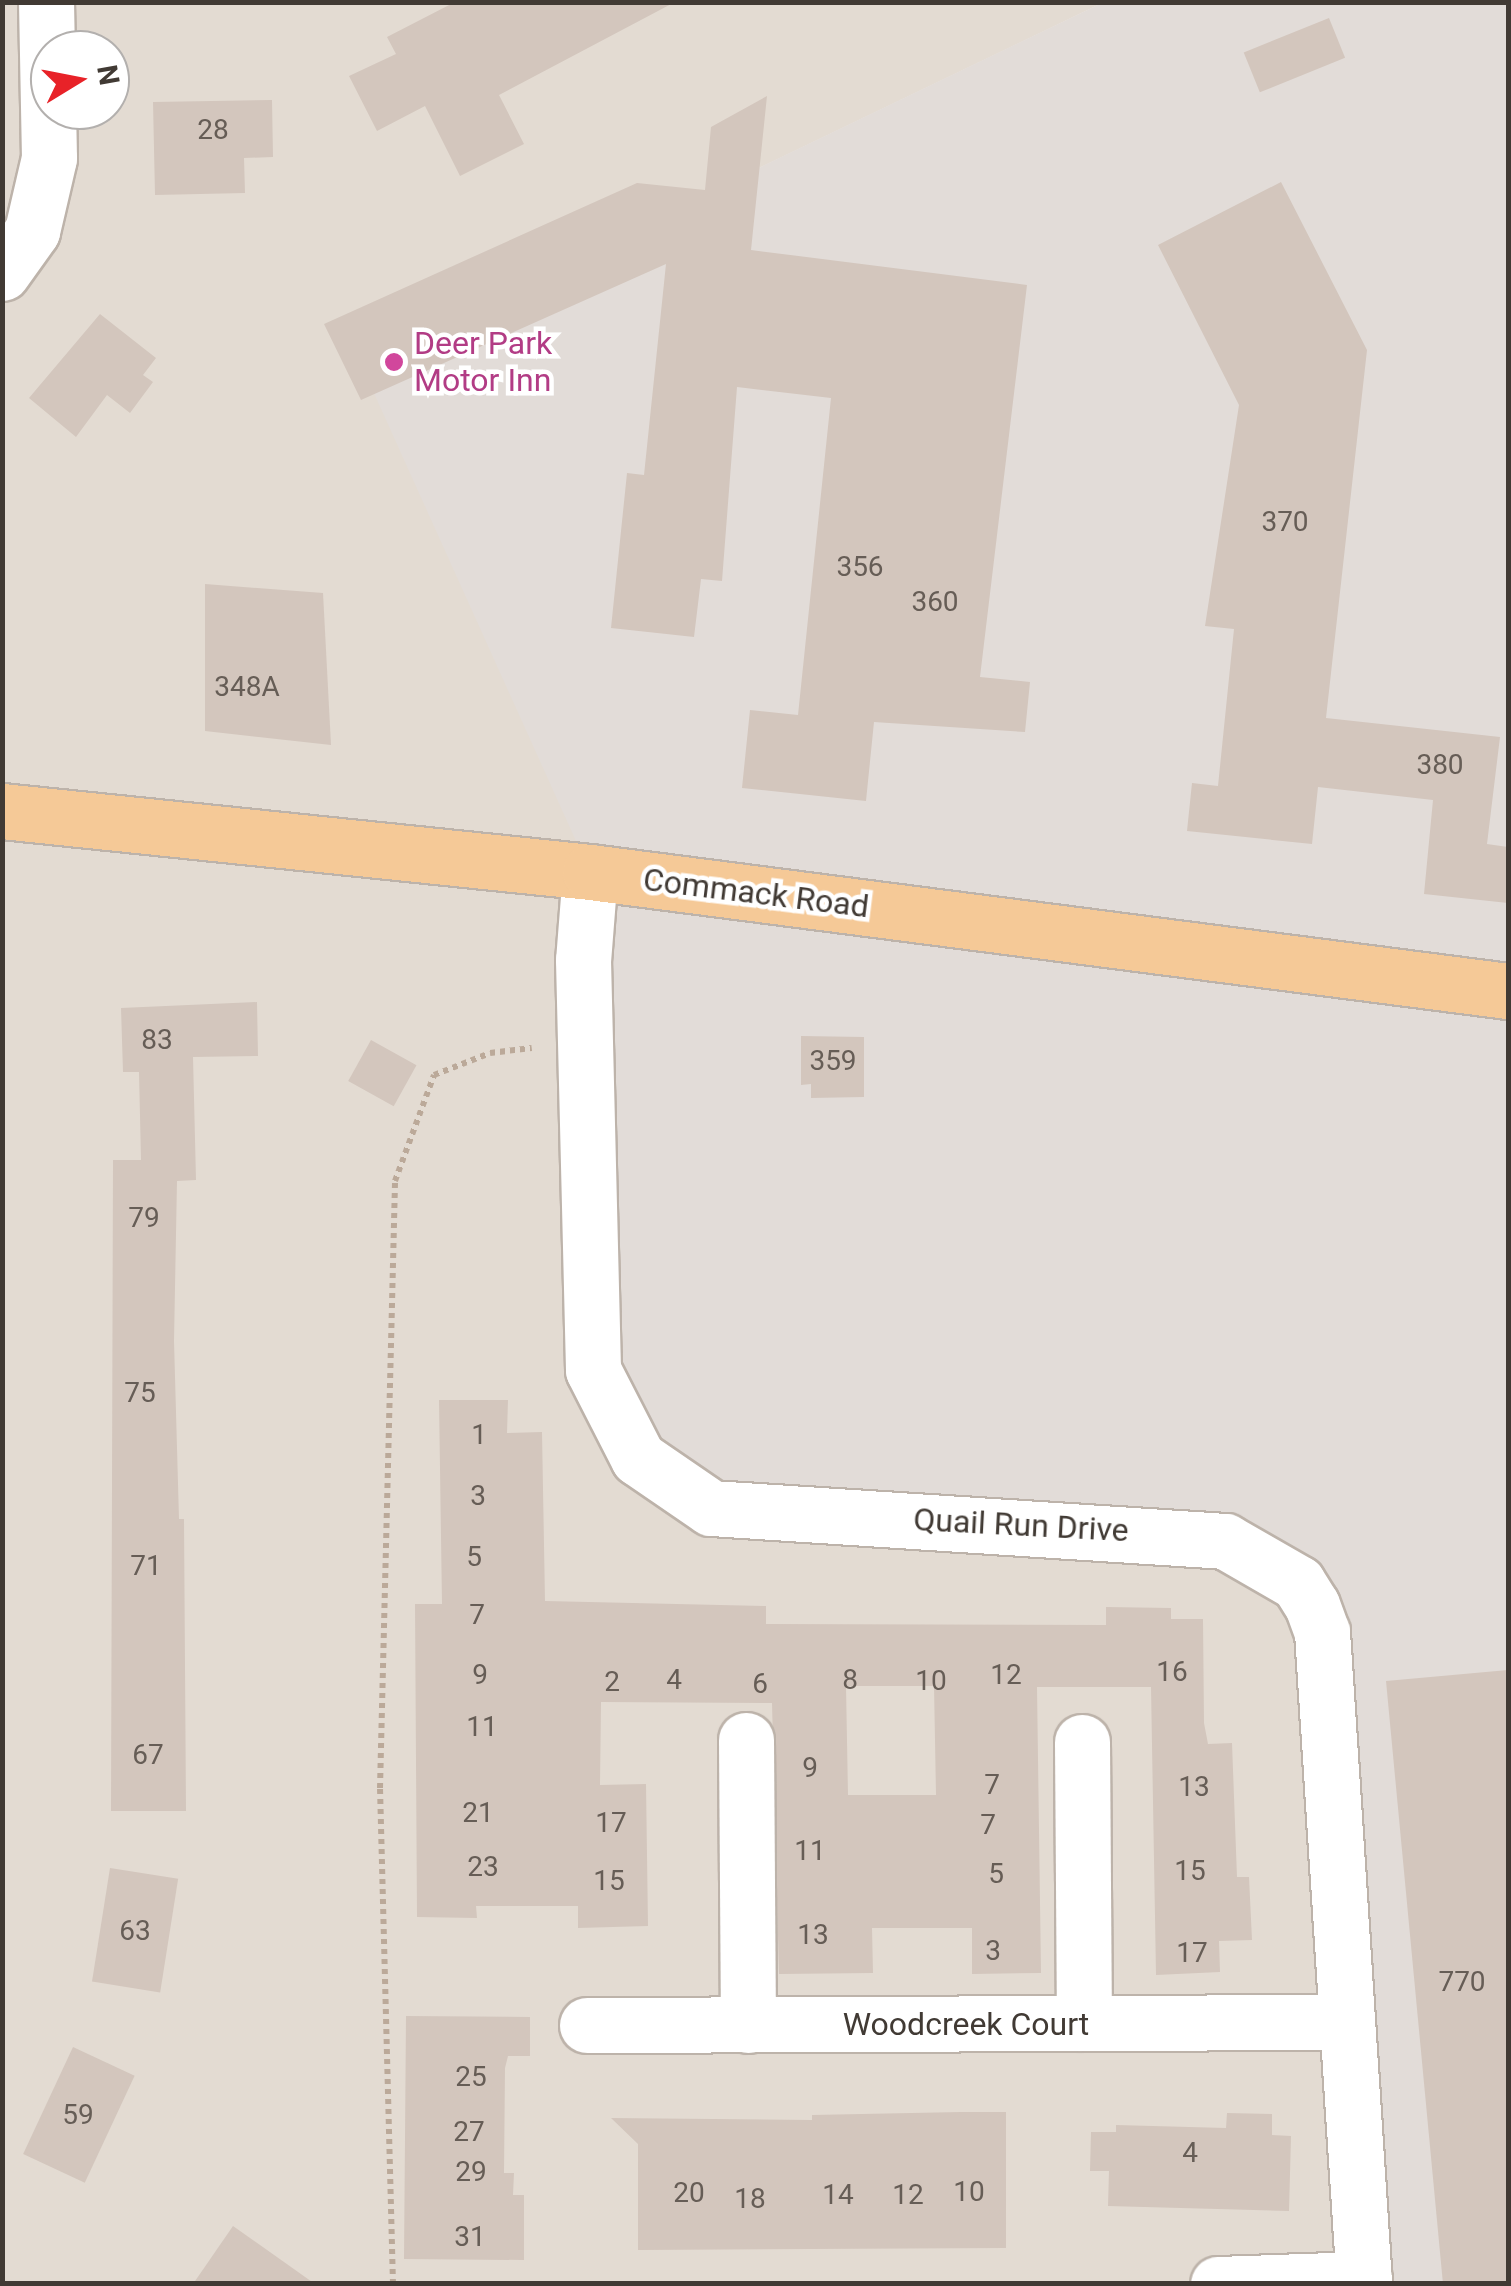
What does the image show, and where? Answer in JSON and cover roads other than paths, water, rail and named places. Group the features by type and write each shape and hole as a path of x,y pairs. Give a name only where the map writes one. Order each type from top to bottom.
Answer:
{"main road":[{"name":"Commack Road","path":"2,812 590,872 1508,990"}],"street":[{"path":"2,273 32,231 49,158 46,2"},
{"name":"Quail Run Drive","path":"590,872 585,1042 592,1370 638,1458 711,1508 1180,1533 1225,1540 1298,1583 1322,1632 1364,2281"},
{"path":"746,1740 748,2025"},
{"path":"1082,1742 1084,2023"},
{"name":"Woodcreek Court","path":"587,2026 1346,2022"},
{"path":"1218,2284 1364,2281"}],"place":[{"name":"Deer Park Motor Inn","path":"394,362"}]}
